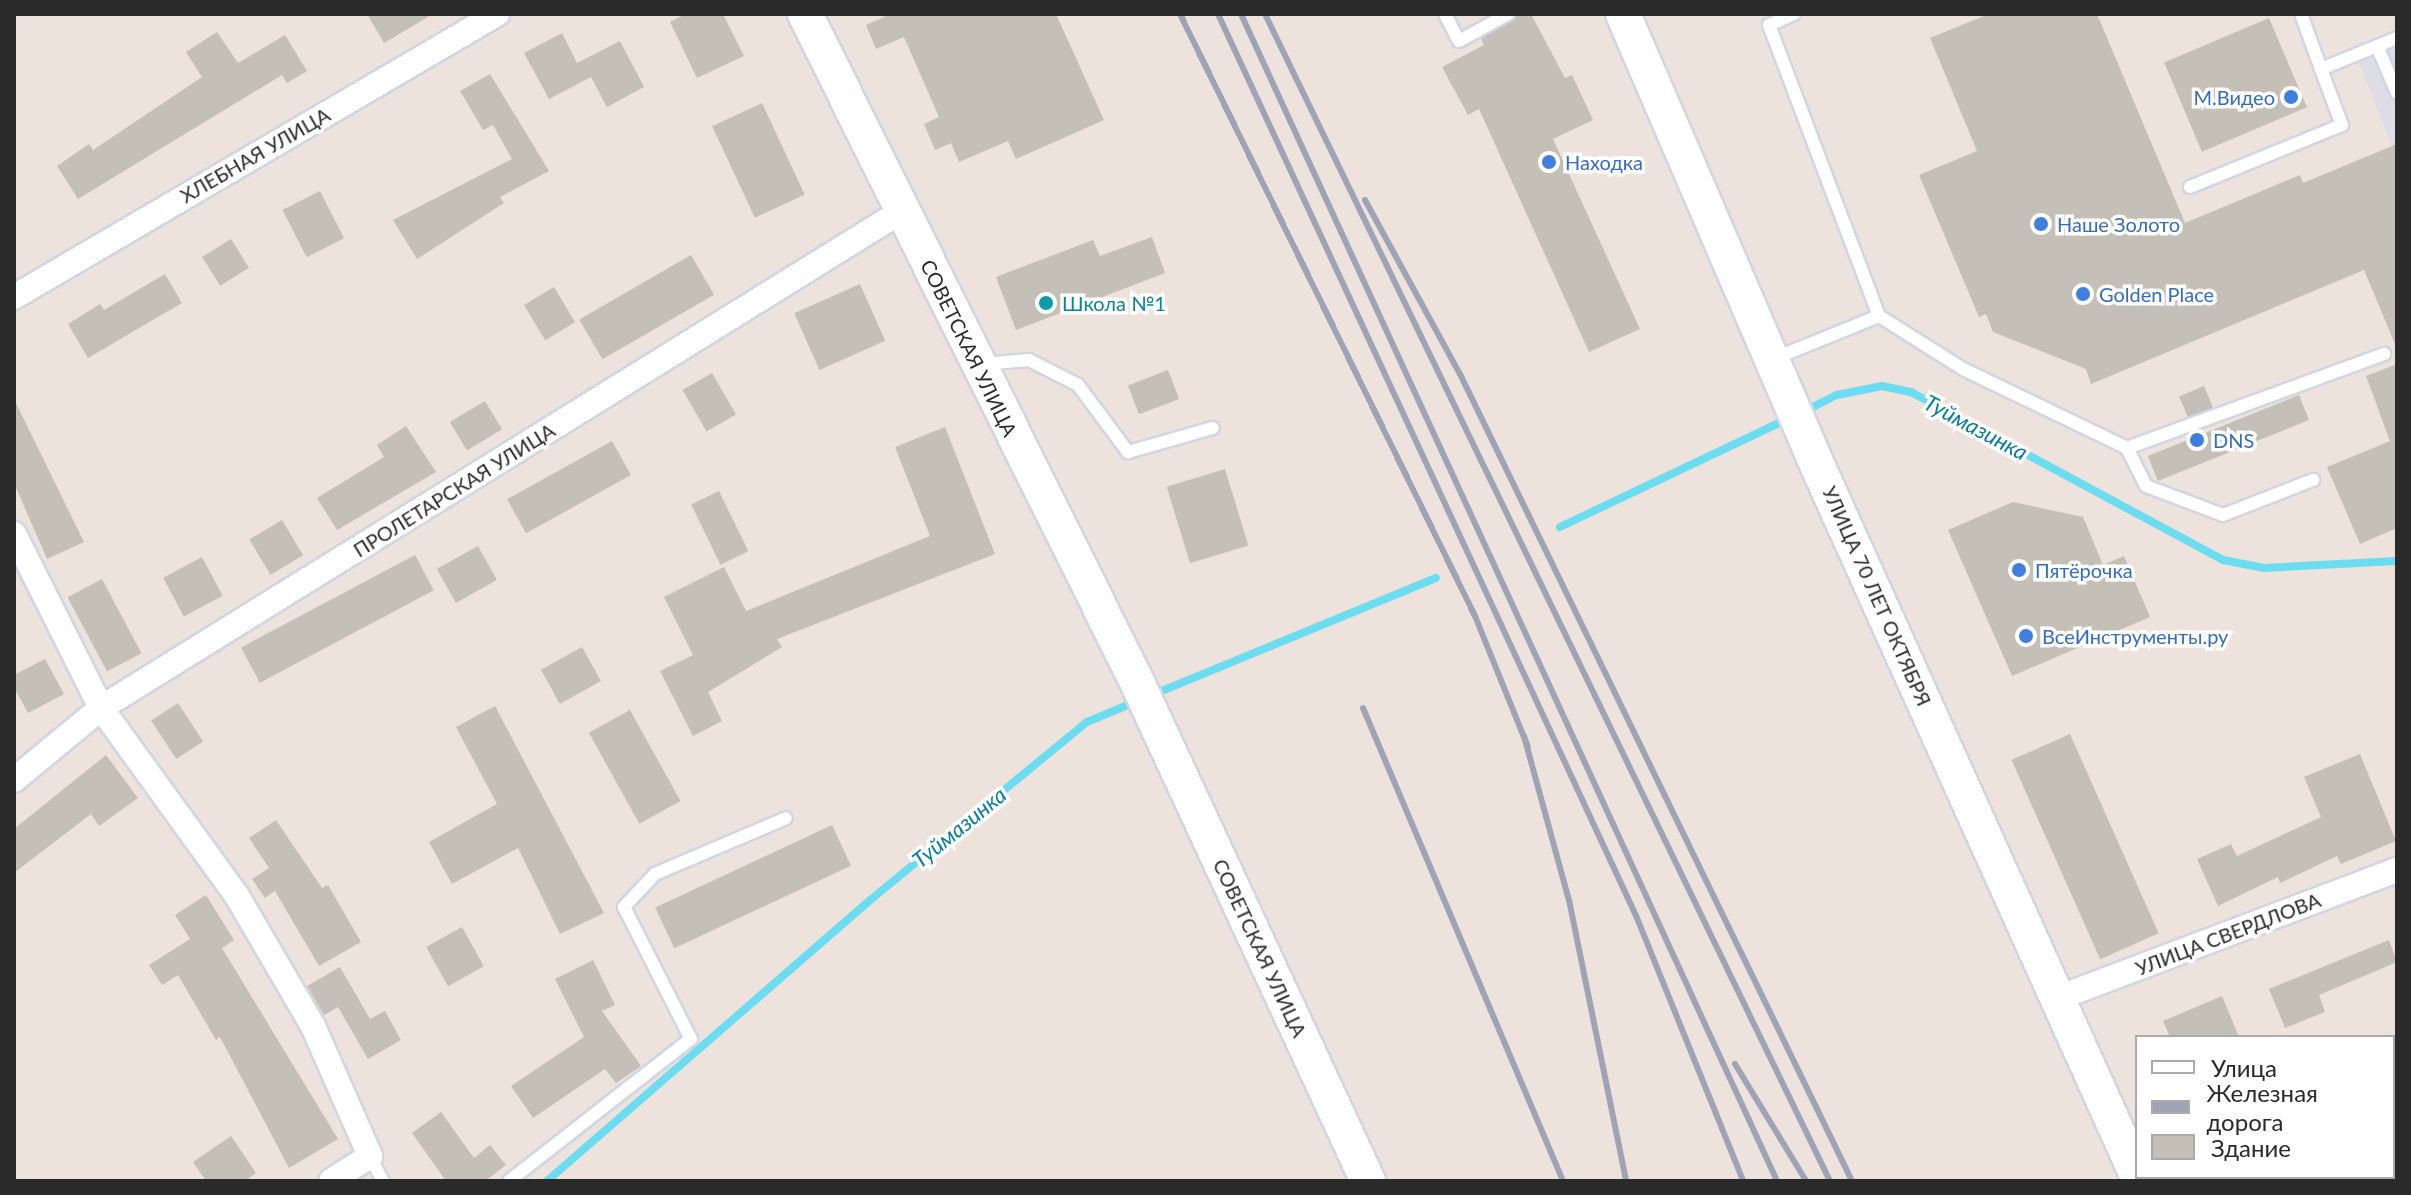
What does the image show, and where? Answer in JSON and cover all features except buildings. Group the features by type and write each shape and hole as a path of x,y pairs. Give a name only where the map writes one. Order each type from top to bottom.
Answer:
{"street":[{"name":"ХЛЕБНАЯ УЛИЦА","path":"14,297 497,14"},
{"name":"СОВЕТСКАЯ УЛИЦА","path":"805,14 976,365 1153,715 1368,1181"},
{"name":"УЛИЦА 70 ЛЕТ ОКТЯБРЯ","path":"1623,14 1814,458 2135,1171"},
{"name":"ПРОЛЕТАРСКАЯ УЛИЦА","path":"14,780 101,708 902,211"},
{"path":"14,534 101,708 237,896 313,1026 370,1156 331,1181"},
{"name":"УЛИЦА СВЕРДЛОВА","path":"2058,998 2397,870"}],"lane":[{"path":"1445,14 1459,41 1508,14"},
{"path":"1794,14 1769,25 1879,316 1963,369 2127,448 2146,486 2223,515 2313,480"},
{"path":"2190,187 2342,125 2301,14"},
{"path":"2321,69 2397,38"},
{"path":"2377,46 2397,93"},
{"path":"1772,359 1879,316"},
{"path":"2127,448 2384,354"},
{"path":"976,365 1029,360 1078,385 1128,452 1213,428"},
{"path":"509,1181 691,1039 624,907 655,874 786,818"},
{"path":"370,1156 383,1181"}],"shaded area":[{"path":"2397,44 2397,159 2358,60"}],"waterway":[{"name":"Туймазинка","path":"1803,412 1837,395 1882,386 1911,392 2223,560 2264,568 2397,561"},
{"name":"Туймазинка","path":"1560,527 1787,419"},
{"name":"Туймазинка","path":"1152,695 1436,578"},
{"name":"Туймазинка","path":"547,1181 869,901 1087,722 1135,702"}],"railway":[{"path":"1180,14 1475,616 1528,747"},
{"path":"1218,14 1637,918 1743,1181"},
{"path":"1241,14 1777,1181"},
{"path":"1265,14 1830,1181"},
{"path":"1365,200 1460,374 1852,1181"},
{"path":"1363,708 1563,1181"},
{"path":"1524,736 1569,900 1626,1181"},
{"path":"1735,1064 1806,1181"}],"place":[{"name":"М.Видео","path":"2291,97"},
{"name":"Находка","path":"1549,162"},
{"name":"Наше Золото","path":"2041,224"},
{"name":"Golden Place","path":"2083,294"},
{"name":"Школа №1","path":"1046,303"},
{"name":"DNS","path":"2197,440"},
{"name":"Пятёрочка","path":"2019,570"},
{"name":"ВсеИнструменты.ру","path":"2026,636"}]}
